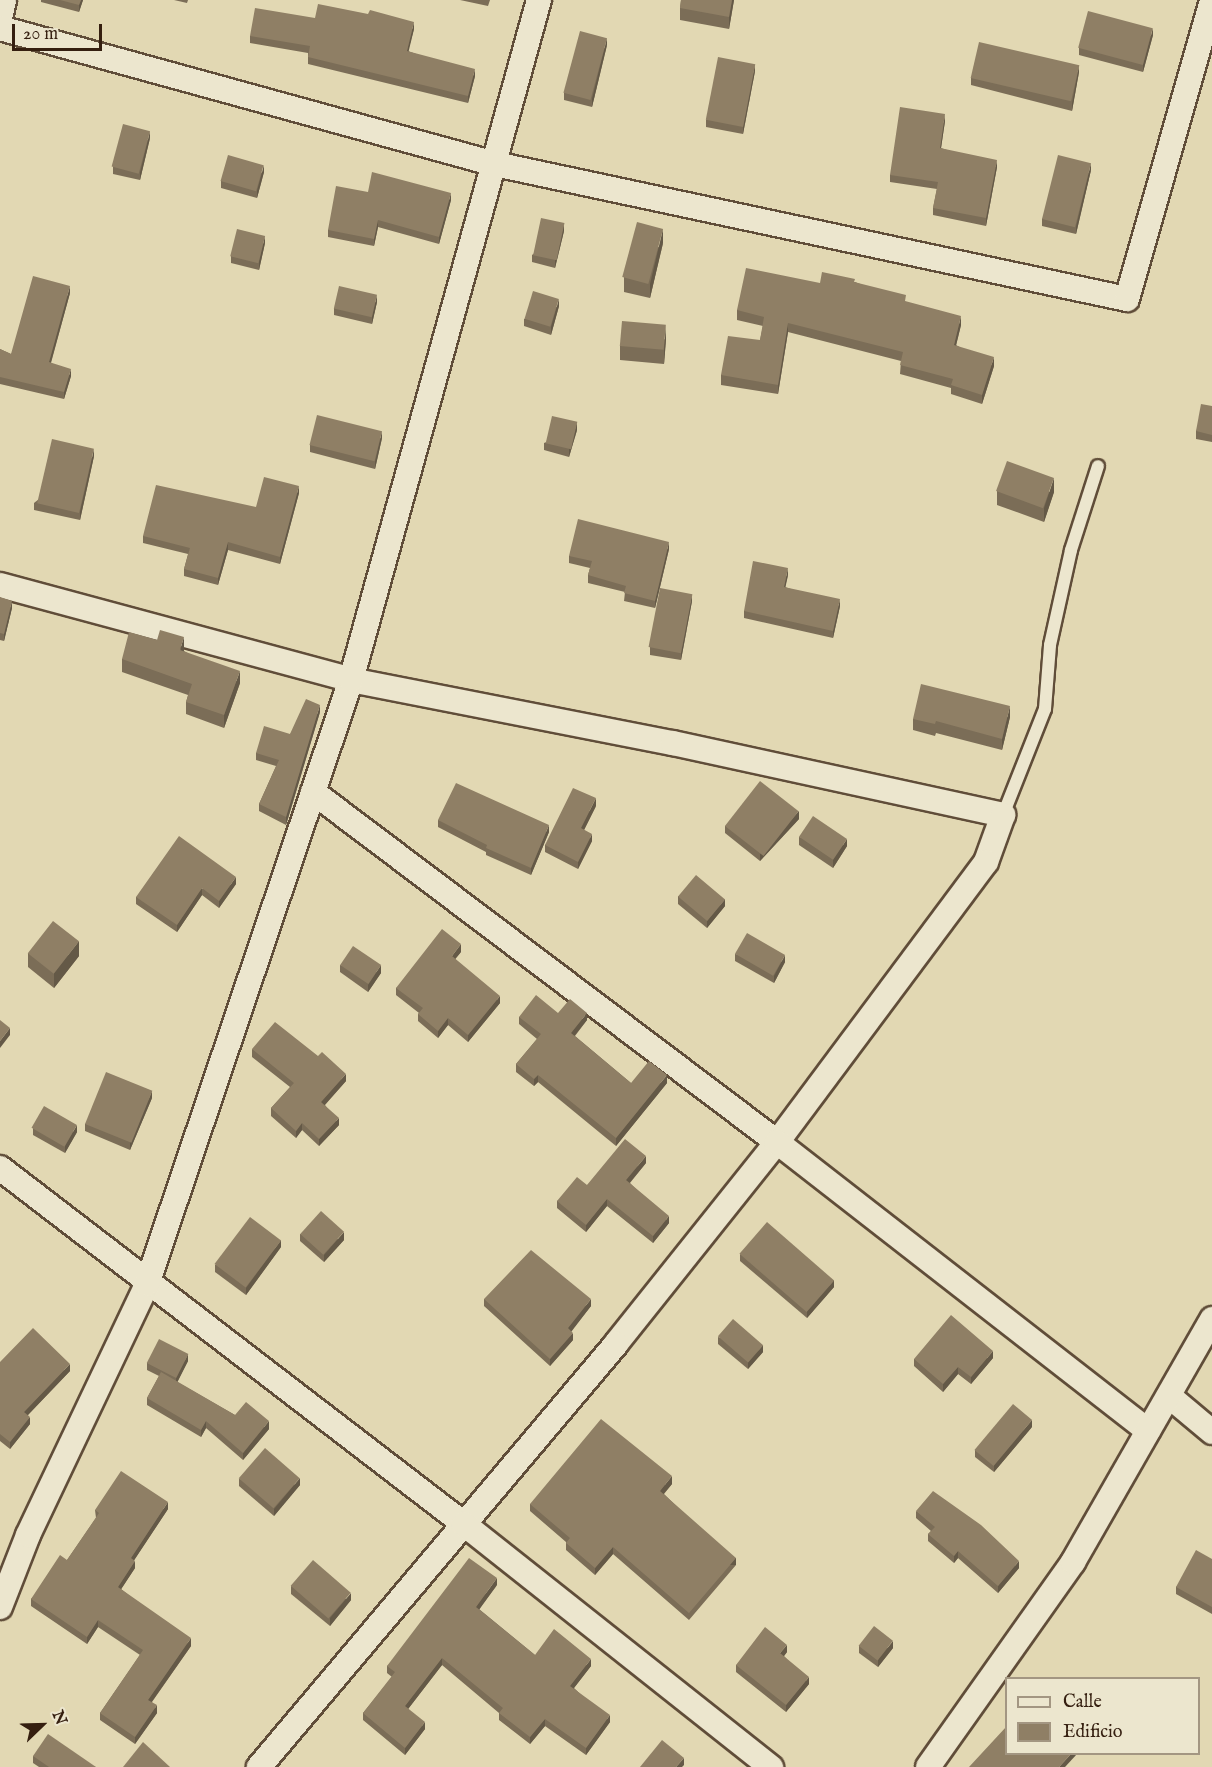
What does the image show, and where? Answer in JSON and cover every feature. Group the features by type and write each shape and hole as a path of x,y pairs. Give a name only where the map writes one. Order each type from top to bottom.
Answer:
{"street":[{"path":"0,18 4,0"},
{"path":"0,1607 28,1535 147,1284 351,680 539,0"},
{"path":"0,28 495,164 1127,299 1212,1"},
{"path":"0,585 351,680 673,743 1003,815 986,862 777,1142 616,1344 259,1767"},
{"path":"313,792 777,1142 1148,1431"},
{"path":"0,1168 147,1284 464,1524 771,1767"},
{"path":"928,1767 1073,1562 1212,1319"},
{"path":"1169,1396 1212,1432"}],"lane":[{"path":"1003,815 1046,710 1050,645 1071,550 1098,466"}],"building":[{"path":"60,0 81,0 79,5"},
{"path":"681,0 732,0 729,17 680,8"},
{"path":"318,4 368,14 370,10 414,22 407,51 475,69 468,96 308,57 310,46 250,36 255,8 315,18"},
{"path":"1088,11 1153,28 1143,65 1078,48"},
{"path":"580,31 607,38 590,100 563,93"},
{"path":"979,42 1079,65 1071,101 971,78"},
{"path":"718,57 755,64 743,127 706,120"},
{"path":"900,107 945,114 940,148 997,160 986,218 933,208 938,182 890,175"},
{"path":"123,124 150,131 139,174 112,167"},
{"path":"228,155 264,165 256,191 221,181"},
{"path":"1058,155 1091,163 1075,227 1042,219"},
{"path":"372,172 451,193 439,237 378,220 374,239 328,230 336,186 368,192"},
{"path":"541,218 564,223 557,260 533,255"},
{"path":"637,222 663,229 648,284 622,277"},
{"path":"237,229 265,236 258,263 230,256"},
{"path":"746,268 820,283 822,272 855,279 854,282 906,295 905,301 961,316 954,345 994,357 982,395 951,385 953,379 900,365 903,352 788,323 778,385 721,375 728,336 760,340 764,317 737,310"},
{"path":"33,276 70,286 49,362 71,369 64,392 0,377 0,349 11,354"},
{"path":"339,286 377,295 372,317 334,308"},
{"path":"533,291 559,299 550,327 525,319"},
{"path":"622,321 666,325 664,350 620,346"},
{"path":"1201,404 1212,406 1212,435 1196,431"},
{"path":"317,415 382,431 375,461 310,445"},
{"path":"552,416 577,422 571,449 546,443"},
{"path":"52,439 94,449 79,513 37,503"},
{"path":"1007,461 1054,478 1043,508 996,491"},
{"path":"264,477 299,486 280,557 228,542 218,578 184,569 190,548 143,536 156,485 256,507"},
{"path":"578,519 669,542 655,601 624,593 626,586 588,575 592,561 569,556"},
{"path":"753,561 788,568 784,587 840,599 833,631 744,611"},
{"path":"660,588 692,594 681,653 649,647"},
{"path":"0,597 12,601 4,634 0,633"},
{"path":"160,630 184,637 180,650 240,671 224,715 186,702 192,684 122,659 129,632 157,640"},
{"path":"921,684 1010,706 1002,739 936,721 935,724 913,719"},
{"path":"306,699 320,705 286,817 259,804 279,760 256,753 264,726 290,734"},
{"path":"760,781 799,811 764,856 725,826"},
{"path":"456,783 549,825 531,868 486,848 487,845 438,820"},
{"path":"573,788 596,798 581,828 592,834 578,862 545,845"},
{"path":"813,816 847,839 833,860 799,837"},
{"path":"179,836 236,877 219,901 202,888 177,925 136,897"},
{"path":"696,875 725,899 707,921 678,896"},
{"path":"53,921 79,941 54,974 28,953"},
{"path":"442,929 461,944 452,956 500,996 468,1035 448,1018 438,1031 418,1014 423,1008 396,988"},
{"path":"747,933 785,955 773,976 735,954"},
{"path":"353,946 381,965 368,984 340,965"},
{"path":"536,995 558,1013 570,999 587,1013 571,1033 631,1083 649,1061 667,1075 616,1138 538,1075 534,1079 516,1064 541,1034 519,1017"},
{"path":"0,1020 10,1028 0,1041"},
{"path":"275,1022 318,1056 322,1052 346,1074 321,1102 339,1118 319,1139 302,1123 296,1131 271,1108 294,1083 252,1049"},
{"path":"106,1072 152,1091 131,1143 85,1124"},
{"path":"44,1106 77,1125 64,1147 32,1128"},
{"path":"625,1139 646,1156 626,1180 669,1216 653,1236 607,1199 586,1225 557,1201 577,1177 587,1185"},
{"path":"321,1211 344,1232 323,1255 300,1234"},
{"path":"250,1217 281,1240 246,1288 214,1264"},
{"path":"767,1222 834,1280 807,1312 739,1254"},
{"path":"531,1250 591,1299 568,1328 573,1333 550,1359 484,1299"},
{"path":"951,1315 993,1351 971,1377 958,1367 943,1384 914,1359"},
{"path":"733,1319 763,1345 748,1363 718,1336"},
{"path":"33,1328 70,1364 24,1412 30,1417 10,1442 0,1434 0,1362"},
{"path":"159,1339 188,1354 176,1378 147,1363"},
{"path":"161,1372 235,1415 246,1402 269,1421 243,1453 206,1421 201,1430 147,1398"},
{"path":"1013,1404 1032,1420 994,1466 974,1450"},
{"path":"601,1419 672,1476 660,1491 736,1558 689,1613 613,1547 595,1568 566,1543 570,1538 530,1504"},
{"path":"265,1448 300,1478 273,1508 239,1478"},
{"path":"121,1471 168,1502 131,1558 135,1561 118,1587 191,1638 148,1700 157,1705 135,1737 100,1713 143,1650 98,1620 87,1637 31,1599 60,1555 67,1560 99,1513 95,1510"},
{"path":"933,1491 981,1525 1019,1561 998,1586 958,1551 954,1556 928,1534 935,1527 916,1511"},
{"path":"1196,1550 1212,1559 1212,1607 1176,1587"},
{"path":"469,1558 497,1578 476,1607 535,1655 554,1629 591,1659 570,1686 610,1715 586,1748 545,1719 530,1737 499,1713 503,1708 442,1658 405,1706 425,1722 405,1748 363,1713 395,1672 387,1666"},
{"path":"313,1560 351,1593 328,1618 291,1586"},
{"path":"874,1626 893,1641 878,1660 859,1646"},
{"path":"765,1627 787,1645 780,1653 809,1677 786,1705 736,1665"},
{"path":"1005,1728 1005,1755 1070,1755 1059,1767 969,1767"},
{"path":"48,1734 96,1767 49,1767 33,1756"},
{"path":"662,1740 684,1758 676,1767 640,1767"},
{"path":"143,1742 170,1767 123,1767"}]}
